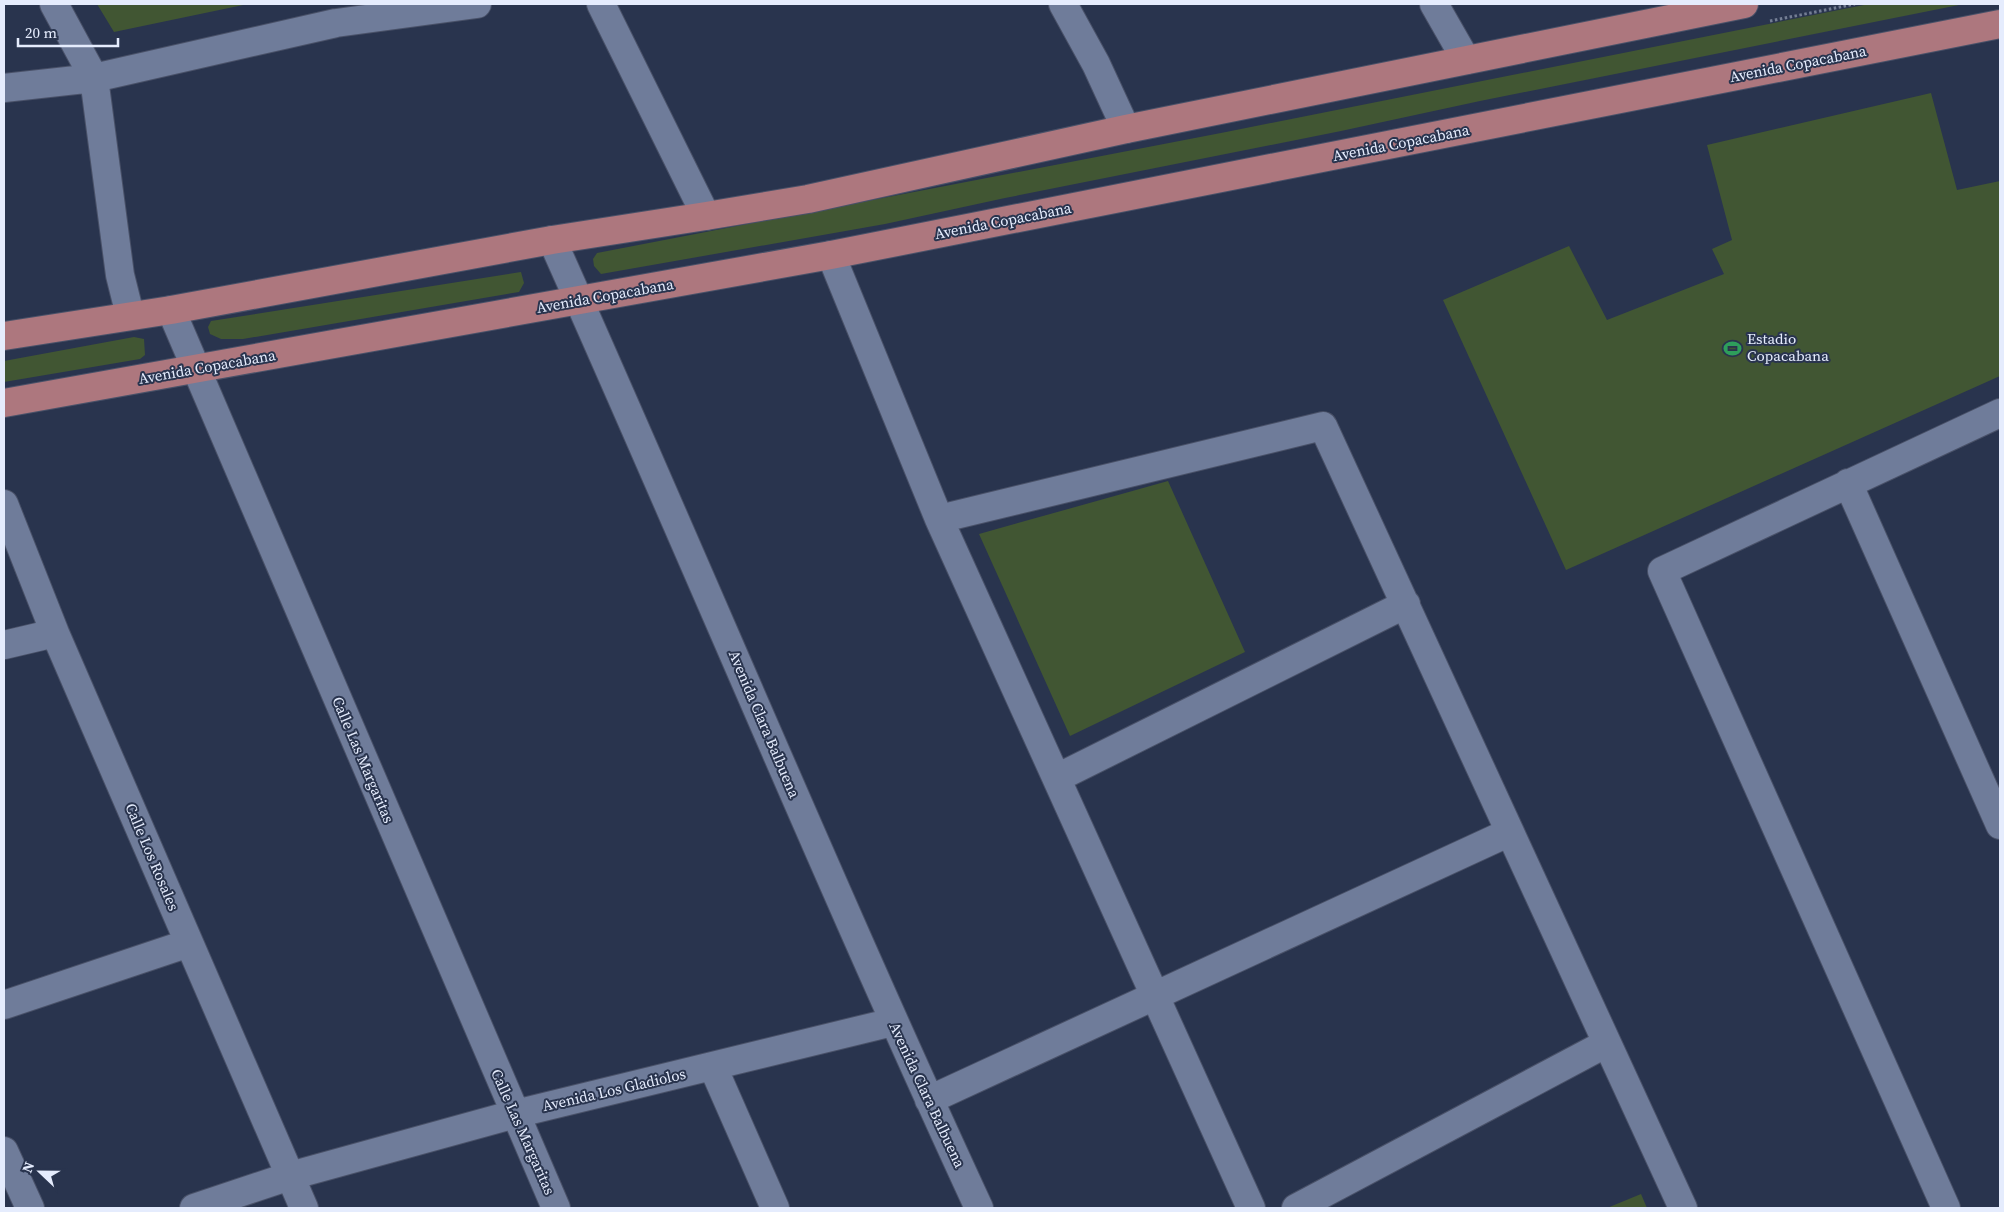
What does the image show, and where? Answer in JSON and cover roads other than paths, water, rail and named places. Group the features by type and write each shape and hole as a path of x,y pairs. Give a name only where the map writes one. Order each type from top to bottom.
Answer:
{"main road":[{"path":"4,336 171,310 552,240 808,199 1126,129 1744,4"},
{"name":"Avenida Copacabana","path":"4,404 831,256 2000,24"}],"street":[{"path":"54,4 94,78 120,275 130,315"},
{"path":"4,88 94,78 331,14 477,4"},
{"path":"601,4 706,216"},
{"path":"1063,4 1096,64 1126,129"},
{"path":"1434,4 1466,60"},
{"name":"Avenida Clara Balbuena","path":"552,240 893,1022 979,1208"},
{"path":"831,256 939,519 1251,1208"},
{"name":"Calle Las Margaritas","path":"171,310 514,1114 556,1208"},
{"path":"1946,1208 1662,570 2000,413"},
{"path":"939,519 1323,426 1683,1208"},
{"path":"1848,483 2000,825"},
{"name":"Calle Los Rosales","path":"4,504 55,633 304,1208"},
{"path":"1057,778 1406,604"},
{"path":"4,645 55,633"},
{"path":"929,1100 1510,832"},
{"path":"4,1005 189,942"},
{"name":"Avenida Los Gladiolos","path":"194,1208 290,1176 514,1114 893,1022"},
{"path":"1296,1208 1608,1044"},
{"path":"712,1067 775,1208"},
{"path":"4,1151 30,1208"}],"place":[{"name":"Estadio Copacabana","path":"1733,348"}]}
